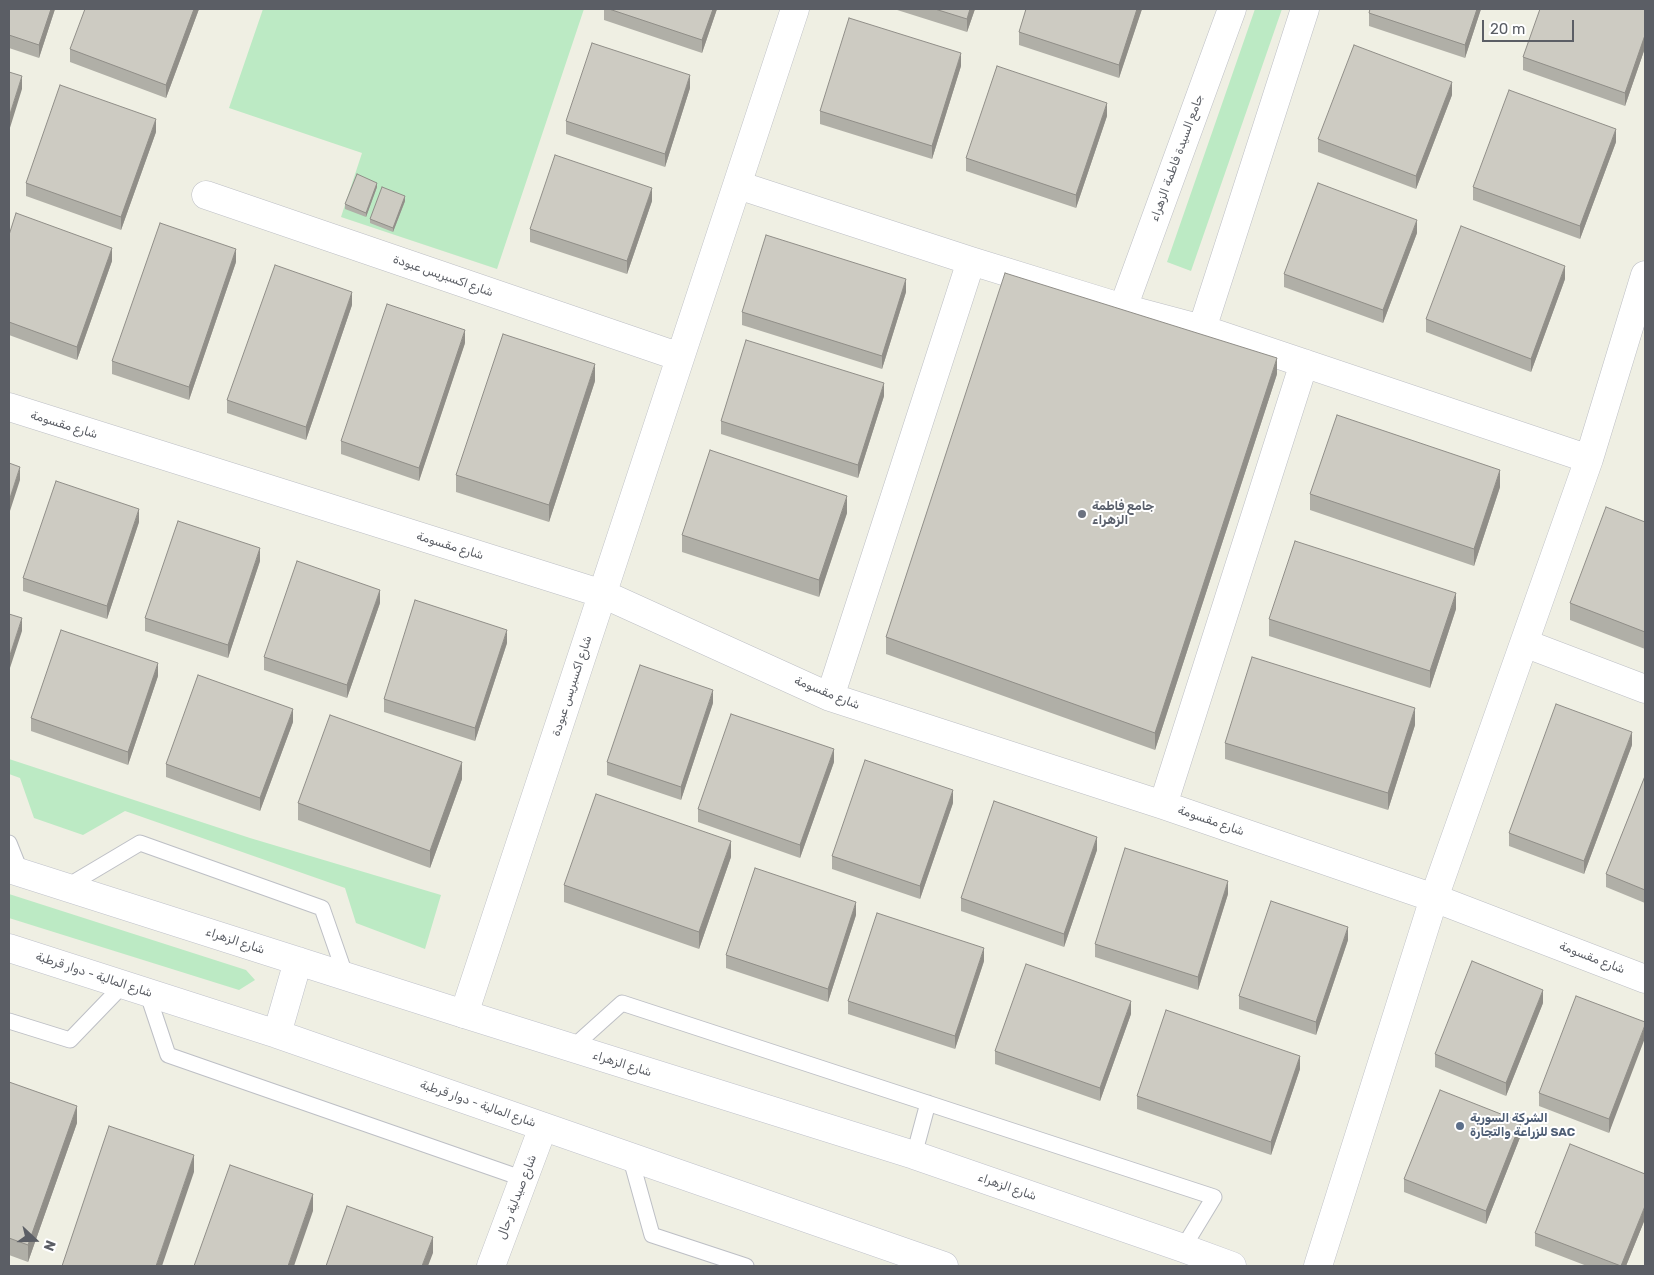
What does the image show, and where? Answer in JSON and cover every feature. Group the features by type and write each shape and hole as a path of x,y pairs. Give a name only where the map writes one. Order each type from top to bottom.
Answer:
{"street":[{"name":"شارع اكسبريس عبودة","path":"464,1014 795,9"},
{"name":"جامع السيدة فاطمة الزهراء","path":"1123,308 1232,9"},
{"path":"1202,329 1305,9"},
{"path":"738,185 971,261 1123,308 1202,329 1589,459"},
{"name":"شارع اكسبريس عبودة","path":"206,196 680,357"},
{"path":"830,697 971,261"},
{"path":"1318,1266 1434,898 1589,459 1645,276"},
{"path":"1162,805 1304,364"},
{"name":"شارع مقسومة","path":"9,408 603,594 830,697 1162,805 1434,898 1645,979"},
{"path":"1524,643 1645,689"},
{"name":"شارع الزهراء","path":"15,871 914,1155 1232,1266"},
{"name":"شارع المالية - دوار قرطبة","path":"9,948 277,1034 944,1266"},
{"path":"277,1034 298,961"},
{"name":"شارع صيدلية رحال","path":"491,1266 544,1127"}],"lane":[{"path":"9,842 15,871"},
{"path":"66,887 140,843 322,908 346,977"},
{"path":"9,1020 70,1040 135,989 168,1055 524,1179"},
{"path":"572,1048 622,1003 1214,1197 1183,1248"},
{"path":"914,1155 928,1103"},
{"path":"630,1156 652,1235 746,1266"}],"green space":[{"path":"263,9 584,9 497,269 341,217 362,153 229,108"},
{"path":"1255,9 1282,9 1191,271 1167,262"},
{"path":"9,759 250,838 441,895 425,949 356,923 345,888 125,811 83,835 34,818 20,778 9,774"},
{"path":"9,894 246,970 255,980 239,990 9,918"}],"building":[{"path":"9,9 51,9 39,45 9,35"},
{"path":"85,9 194,9 166,85 70,49"},
{"path":"609,9 713,9 702,40"},
{"path":"935,9 970,9 967,19"},
{"path":"1026,9 1137,9 1119,65 1019,32"},
{"path":"1370,9 1477,9 1465,45 1369,13"},
{"path":"1540,9 1645,9 1645,35 1625,93 1523,57"},
{"path":"849,18 961,53 932,146 820,111"},
{"path":"592,43 690,75 665,154 566,121"},
{"path":"1354,45 1452,82 1416,176 1318,139"},
{"path":"997,66 1107,103 1076,195 966,158"},
{"path":"9,72 22,76 9,117"},
{"path":"60,85 156,119 121,217 26,183"},
{"path":"1509,90 1616,129 1580,226 1473,187"},
{"path":"555,155 652,188 627,261 530,229"},
{"path":"357,174 377,183 366,213 345,204"},
{"path":"1318,183 1417,220 1383,310 1284,274"},
{"path":"382,187 405,196 393,228 370,219"},
{"path":"16,213 112,248 77,347 9,322 9,235"},
{"path":"160,223 236,249 189,387 112,361"},
{"path":"1461,226 1565,266 1531,359 1426,319"},
{"path":"766,235 906,279 882,356 742,312"},
{"path":"275,265 352,292 306,427 227,400"},
{"name":"جامع فاطمة الزهراء","path":"1005,273 1277,358 1155,733 886,637"},
{"path":"387,304 465,330 419,468 341,441"},
{"path":"503,334 595,364 549,505 456,475"},
{"path":"746,340 884,383 858,465 721,421"},
{"path":"1337,415 1500,470 1474,549 1310,494"},
{"path":"710,450 847,496 819,580 682,535"},
{"path":"9,463 20,467 9,501"},
{"path":"56,481 139,509 107,606 23,578"},
{"path":"1606,507 1645,522 1645,632 1570,603"},
{"path":"178,521 260,548 228,645 145,618"},
{"path":"1295,541 1456,593 1430,671 1269,619"},
{"path":"297,561 380,590 347,685 264,657"},
{"path":"415,600 507,630 475,728 384,699"},
{"path":"9,614 22,618 9,658"},
{"path":"61,630 158,663 128,752 31,718"},
{"path":"1252,657 1415,708 1388,793 1225,743"},
{"path":"640,665 713,690 681,787 607,762"},
{"path":"198,675 293,709 260,798 166,764"},
{"path":"1556,704 1632,732 1584,861 1509,833"},
{"path":"731,714 834,749 800,845 698,809"},
{"path":"330,715 462,762 430,851 298,803"},
{"path":"865,760 953,790 920,886 832,856"},
{"path":"1645,776 1645,890 1606,874"},
{"path":"596,794 731,841 699,932 564,885"},
{"path":"994,801 1097,837 1064,934 961,898"},
{"path":"1125,848 1228,881 1198,977 1095,944"},
{"path":"755,868 856,902 828,989 726,955"},
{"path":"1271,901 1348,927 1316,1022 1239,996"},
{"path":"877,913 984,948 955,1036 848,1001"},
{"path":"1472,961 1543,990 1506,1083 1435,1054"},
{"path":"1026,964 1131,1001 1100,1088 995,1051"},
{"path":"1576,996 1645,1022 1609,1119 1539,1093"},
{"path":"1166,1010 1300,1056 1271,1142 1137,1096"},
{"path":"9,1082 77,1106 28,1245 9,1238"},
{"path":"1440,1090 1521,1122 1486,1211 1404,1179"},
{"path":"109,1126 194,1155 156,1266 62,1266"},
{"path":"1570,1144 1645,1174 1645,1206 1621,1266 1535,1233"},
{"path":"230,1165 313,1194 288,1266 194,1266"},
{"path":"347,1206 433,1237 422,1266 326,1266"}],"place":[{"name":"جامع فاطمة الزهراء","path":"1082,514"},
{"name":"الشركة السورية للزراعة والتجارة SAC","path":"1460,1126"}]}
